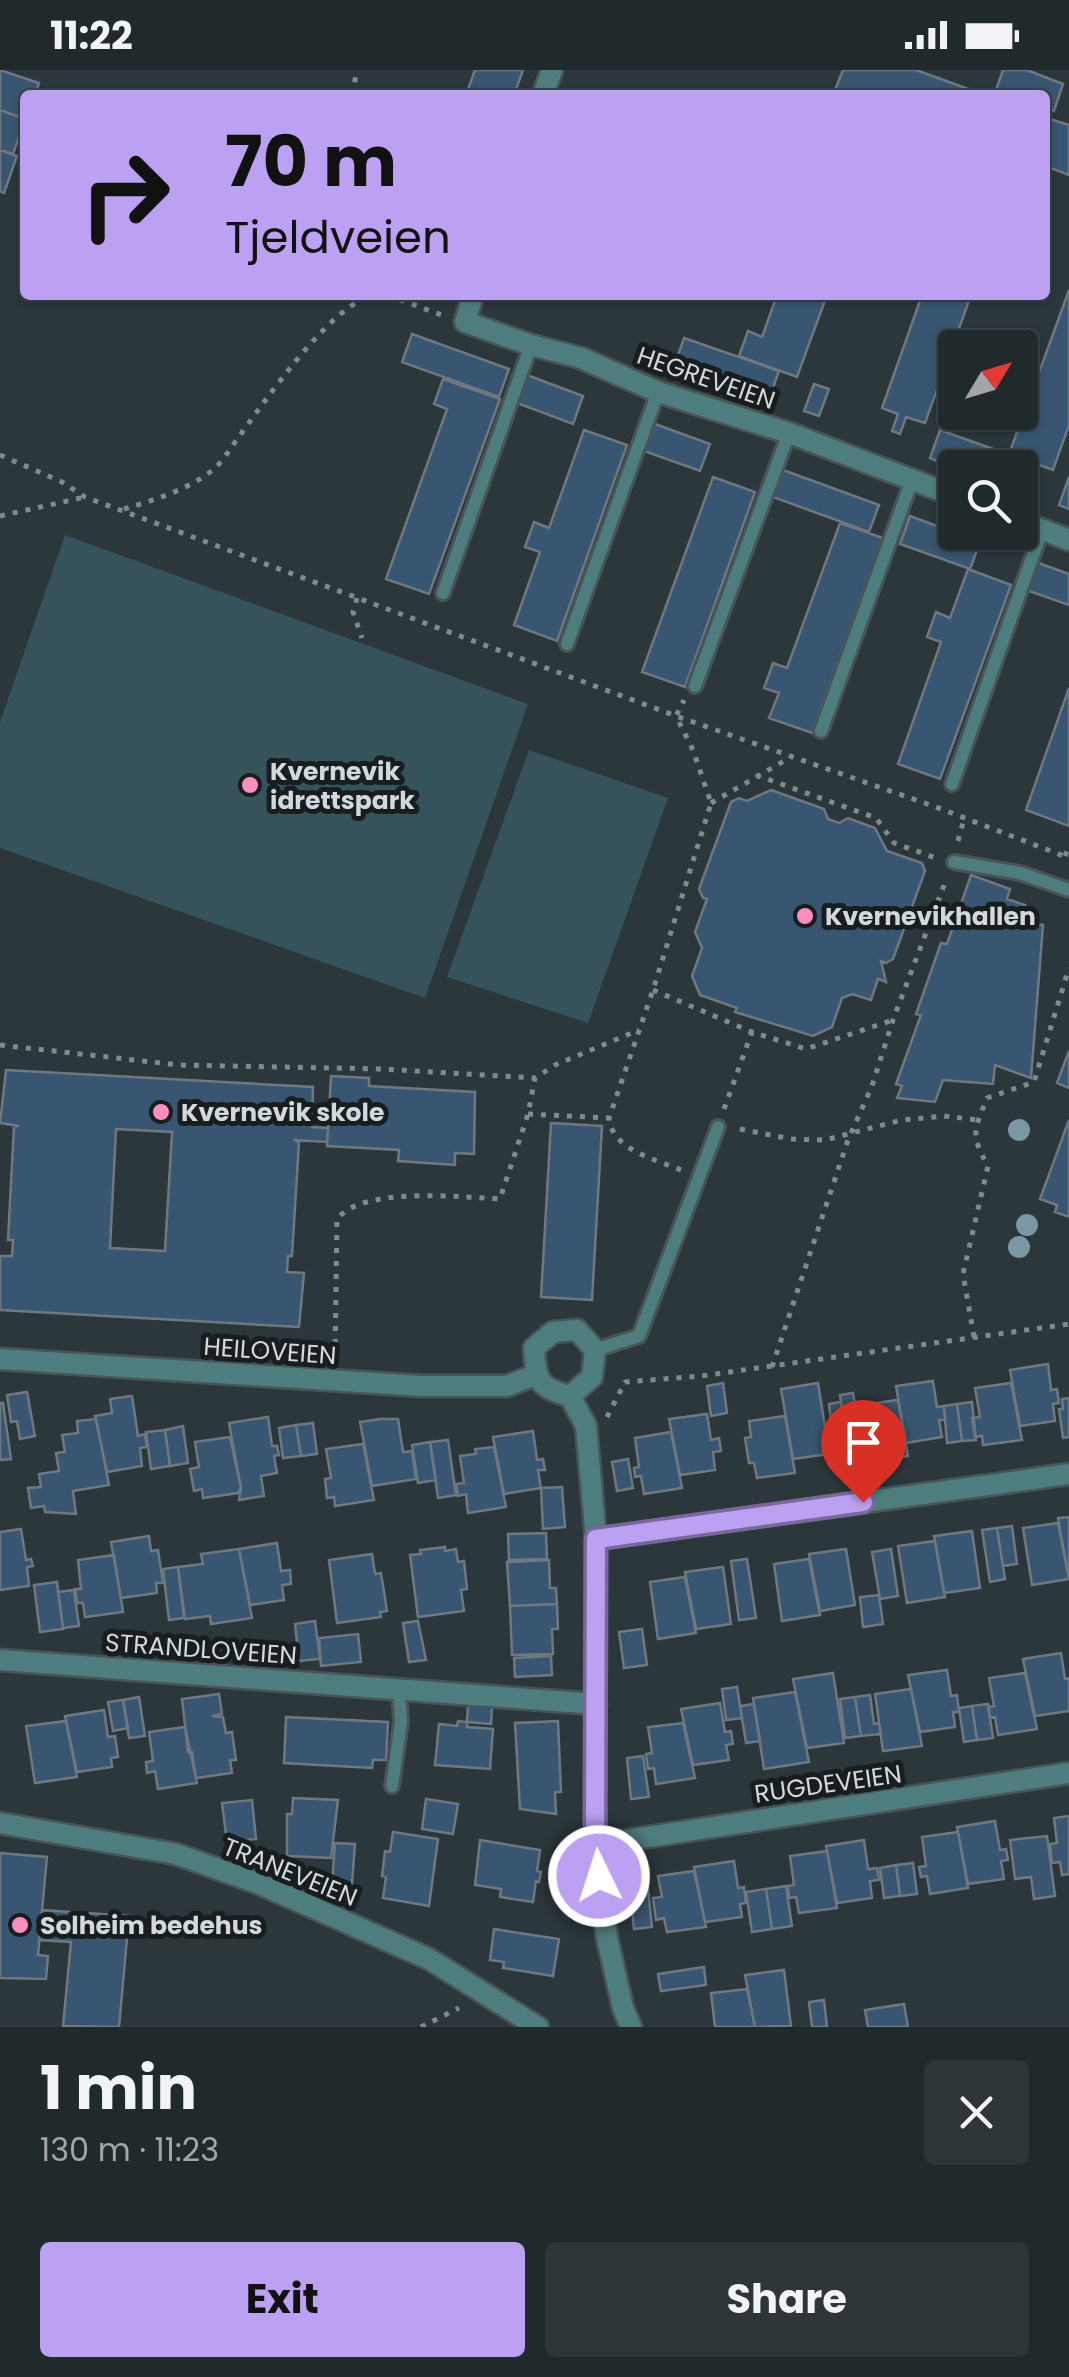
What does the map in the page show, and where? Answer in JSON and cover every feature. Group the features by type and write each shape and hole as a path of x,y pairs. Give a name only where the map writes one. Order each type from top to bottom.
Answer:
{"street":[{"path":"465,322 472,300"},
{"name":"HEGREVEIEN","path":"465,322 530,346 581,358 658,392 788,433 938,490"},
{"path":"1038,528 1069,540"},
{"path":"570,1396 592,1376 595,1350 578,1330 553,1332 534,1348 536,1375 548,1391 570,1396 586,1426 596,1539 595,1846 608,1938 631,2027"},
{"name":"HEILOVEIEN","path":"0,1360 422,1386 507,1386 536,1375"},
{"path":"596,1539 1069,1474"},
{"name":"STRANDLOVEIEN","path":"0,1660 596,1704"},
{"name":"RUGDEVEIEN","path":"595,1846 1069,1773"},
{"name":"TRANEVEIEN","path":"0,1823 176,1854 260,1884 395,1943 487,1992 538,2027"}],"lane":[{"path":"442,593 530,346"},
{"path":"566,644 658,392"},
{"path":"695,686 788,433"},
{"path":"821,731 912,480"},
{"path":"952,784 1042,530"},
{"path":"954,862 1020,874 1069,890"},
{"path":"595,1350 639,1336 718,1127"},
{"path":"392,1786 400,1722 399,1689"}],"path":[{"path":"121,510 164,497 215,469 328,325 363,300"},
{"path":"400,300 465,322"},
{"path":"0,455 62,482 85,497 676,716 1067,857 1069,846"},
{"path":"0,516 85,497"},
{"path":"356,598 353,612 362,638"},
{"path":"676,716 693,750 711,803 608,1118 610,1132 619,1142 697,1178"},
{"path":"711,803 792,756"},
{"path":"756,775 876,818 894,843 954,862"},
{"path":"772,1367 851,1133 954,862 964,819"},
{"path":"974,1337 962,1274 988,1166 974,1141 978,1120 987,1098 1034,1082 1069,968"},
{"path":"653,990 752,1032 806,1049 893,1020"},
{"path":"0,1045 179,1065 384,1069 535,1078 555,1065 639,1030"},
{"path":"752,1032 718,1127 791,1140 826,1140 902,1120 944,1116 978,1120"},
{"path":"334,1380 337,1220 344,1210 408,1194 500,1198 528,1114 535,1078"},
{"path":"528,1114 608,1118"},
{"path":"586,1426 603,1424 625,1382 772,1367 1069,1324"},
{"path":"421,2027 487,1992"}],"shaded area":[{"name":"Kvernevik idrettspark","path":"65,535 528,704 425,998 0,848 0,722"},
{"path":"529,750 668,798 588,1023 447,977"}],"building":[{"path":"0,70 39,83 37,90 20,90 20,117 0,110"},
{"path":"475,70 523,70 516,90 468,90"},
{"path":"843,70 916,70 971,90 835,90"},
{"path":"1003,70 1027,70 1063,84 1054,111 1050,110 1050,90 996,90"},
{"path":"0,110 20,117 20,134 13,154 0,150"},
{"path":"1050,119 1069,125 1069,175 1050,168"},
{"path":"0,150 17,156 4,193 0,191"},
{"path":"1069,290 1069,425 1053,470 1038,465 1038,450 1010,450 1018,430 1038,430 1038,375"},
{"path":"775,300 825,300 797,377 739,356 748,331 762,337"},
{"path":"920,300 969,300 958,330 938,330 938,387 925,423 906,417 900,434 892,431 898,414 882,408"},
{"path":"412,334 509,369 499,397 402,362"},
{"path":"684,338 779,371 769,399 674,366"},
{"path":"527,375 583,396 573,424 517,403"},
{"path":"443,379 500,399 429,594 386,579 447,409 434,404"},
{"path":"814,384 829,389 819,416 804,411"},
{"path":"655,424 710,444 700,471 644,451"},
{"path":"584,430 627,445 557,641 514,625 540,552 525,547 534,522 549,528"},
{"path":"940,430 996,450 938,450 938,461 930,458"},
{"path":"783,470 879,505 869,532 773,497"},
{"path":"713,477 755,492 685,687 642,672"},
{"path":"1069,477 1069,509 1059,505"},
{"path":"910,516 938,526 938,550 977,550 970,569 900,544"},
{"path":"840,523 883,538 812,733 769,718 779,693 764,688 773,663 787,668"},
{"path":"1036,562 1069,574 1069,605 1026,590"},
{"path":"968,569 1011,585 940,779 898,764 941,642 927,637 936,612 950,618"},
{"path":"1069,688 1069,826 1026,810"},
{"name":"Kvernevikhallen","path":"771,790 824,809 828,819 839,823 848,818 875,828 887,851 922,863 925,871 893,959 881,961 886,982 878,979 871,1000 852,994 842,998 832,1027 813,1036 735,1012 737,1008 700,995 692,976 702,948 695,932 707,899 699,889 731,802 739,798 747,801"},
{"path":"971,875 1010,889 1007,899 1025,905 1018,923 1043,925 1031,1078 995,1065 993,1084 943,1080 935,1102 897,1098 902,1086 896,1084 921,1015 916,1014 941,943 947,944"},
{"path":"1069,1051 1069,1088 1057,1083"},
{"path":"6,1070 313,1087 312,1127 328,1128 327,1142 294,1140 299,1142 292,1256 288,1256 287,1272 304,1273 299,1327 0,1310 0,1256 12,1256 13,1240 8,1240 14,1126 19,1126 0,1123","holes":["116,1129 172,1132 165,1251 110,1248"]},
{"path":"331,1076 369,1078 369,1086 475,1092 474,1154 455,1153 455,1165 398,1161 399,1150 327,1146"},
{"path":"1069,1120 1069,1217 1055,1212 1057,1205 1040,1199"},
{"path":"551,1123 602,1126 592,1300 541,1297"},
{"path":"1048,1364 1051,1390 1057,1389 1059,1403 1053,1404 1055,1421 1020,1426 1010,1370"},
{"path":"933,1381 937,1407 944,1406 945,1420 939,1420 942,1437 906,1443 896,1386"},
{"path":"723,1383 727,1413 711,1416 707,1386"},
{"path":"818,1383 825,1427 831,1426 833,1438 826,1438 829,1454 793,1459 781,1389"},
{"path":"1011,1383 1022,1440 983,1445 982,1436 975,1437 972,1418 980,1417 975,1388"},
{"path":"27,1392 35,1436 20,1439 17,1421 11,1422 7,1395"},
{"path":"853,1393 860,1435 846,1437 840,1395"},
{"path":"132,1396 138,1436 145,1434 147,1447 140,1448 142,1466 107,1472 95,1416 112,1413 110,1399"},
{"path":"1069,1398 1069,1437 1063,1438 1059,1409 1063,1409 1062,1399"},
{"path":"898,1400 908,1456 870,1461 867,1443 861,1444 860,1436 866,1435 862,1405"},
{"path":"841,1402 846,1437 833,1439 829,1404"},
{"path":"972,1402 976,1440 962,1441 957,1404"},
{"path":"3,1403 11,1459 0,1460"},
{"path":"957,1404 962,1441 947,1443 944,1406"},
{"path":"707,1414 711,1440 719,1438 721,1451 713,1452 715,1470 680,1475 669,1419"},
{"path":"785,1416 795,1473 757,1478 754,1463 749,1463 745,1438 751,1437 749,1421"},
{"path":"268,1417 272,1446 277,1446 279,1455 274,1456 277,1473 261,1476 264,1496 239,1500 241,1488 229,1423"},
{"path":"96,1419 109,1485 73,1491 76,1514 45,1512 44,1506 31,1508 28,1488 41,1487 39,1474 59,1471 56,1453 65,1452 62,1435 78,1433 77,1421"},
{"path":"398,1419 403,1452 412,1451 416,1479 372,1486 360,1422"},
{"path":"313,1423 317,1454 301,1456 296,1425"},
{"path":"296,1425 301,1456 283,1458 279,1428"},
{"path":"183,1426 188,1463 170,1466 165,1430"},
{"path":"165,1430 170,1466 151,1469 146,1432"},
{"path":"533,1431 537,1460 543,1459 545,1470 538,1470 541,1488 504,1494 493,1437"},
{"path":"671,1432 682,1488 644,1494 641,1476 635,1477 634,1468 639,1467 635,1438"},
{"path":"230,1437 241,1488 238,1493 203,1498 202,1489 194,1491 190,1469 199,1467 195,1442"},
{"path":"448,1440 456,1495 438,1498 430,1442"},
{"path":"430,1442 436,1480 418,1483 412,1445"},
{"path":"363,1444 374,1500 335,1506 334,1497 327,1498 325,1479 331,1478 326,1449"},
{"path":"494,1447 506,1507 468,1513 466,1494 458,1496 456,1484 464,1483 460,1456"},
{"path":"628,1459 633,1488 617,1491 612,1462"},
{"path":"562,1487 565,1527 543,1529 541,1488"},
{"path":"1069,1517 1069,1574 1068,1574 1058,1518"},
{"path":"1058,1523 1069,1579 1032,1585 1023,1528"},
{"path":"1012,1526 1017,1564 1003,1566 997,1528"},
{"path":"997,1528 1005,1579 990,1582 982,1530"},
{"path":"21,1529 26,1560 31,1559 33,1566 27,1567 29,1586 0,1590 0,1532"},
{"path":"972,1531 980,1588 944,1593 934,1536"},
{"path":"546,1533 547,1559 509,1560 508,1534"},
{"path":"149,1536 151,1551 158,1550 163,1583 156,1583 157,1593 121,1598 111,1542"},
{"path":"935,1541 945,1597 907,1603 898,1546"},
{"path":"277,1543 281,1571 290,1570 291,1584 282,1585 284,1600 250,1605 239,1549"},
{"path":"445,1547 445,1551 456,1549 458,1562 464,1561 464,1611 418,1617 410,1555"},
{"path":"239,1549 252,1618 211,1624 210,1616 185,1619 178,1567 203,1564 201,1554"},
{"path":"846,1549 855,1605 820,1611 809,1554"},
{"path":"891,1549 898,1596 880,1599 872,1552"},
{"path":"372,1554 375,1574 381,1573 387,1611 380,1612 381,1617 337,1623 329,1560"},
{"path":"114,1555 123,1612 85,1617 75,1589 81,1589 78,1560"},
{"path":"747,1559 756,1618 739,1620 731,1561"},
{"path":"809,1559 820,1615 782,1621 774,1564"},
{"path":"549,1560 550,1588 556,1588 557,1604 510,1606 507,1562"},
{"path":"178,1567 184,1618 169,1620 163,1569"},
{"path":"723,1567 731,1624 696,1629 685,1572"},
{"path":"685,1577 696,1633 658,1639 650,1582"},
{"path":"57,1582 63,1629 40,1632 34,1585"},
{"path":"74,1590 79,1626 63,1628 58,1592"},
{"path":"879,1595 883,1624 863,1627 860,1597"},
{"path":"557,1604 553,1654 512,1655 510,1606"},
{"path":"315,1621 320,1659 299,1661 295,1624"},
{"path":"418,1621 426,1660 409,1662 403,1623"},
{"path":"642,1629 647,1665 624,1668 619,1632"},
{"path":"358,1634 361,1662 321,1666 319,1638"},
{"path":"1061,1653 1065,1679 1069,1678 1069,1711 1035,1716 1023,1659"},
{"path":"551,1656 552,1675 515,1677 514,1658"},
{"path":"947,1670 951,1696 957,1695 959,1712 953,1712 955,1727 920,1732 908,1675"},
{"path":"833,1673 844,1743 807,1748 793,1679"},
{"path":"1025,1673 1037,1729 998,1735 995,1717 990,1718 988,1707 994,1706 989,1678"},
{"path":"737,1687 742,1718 726,1720 722,1689"},
{"path":"911,1689 922,1746 883,1751 875,1694"},
{"path":"795,1692 809,1762 764,1769 753,1698"},
{"path":"219,1694 222,1714 212,1716 223,1717 226,1733 232,1732 236,1760 230,1760 232,1773 196,1778 192,1752 188,1752 182,1699"},
{"path":"870,1695 874,1724 879,1723 881,1734 861,1736 855,1697"},
{"path":"139,1697 145,1736 129,1738 123,1700"},
{"path":"855,1697 861,1736 845,1738 840,1699"},
{"path":"123,1700 128,1728 113,1731 108,1702"},
{"path":"720,1703 725,1732 731,1731 733,1744 726,1745 729,1760 693,1765 681,1709"},
{"path":"754,1704 760,1741 746,1743 740,1706"},
{"path":"988,1704 993,1738 977,1740 972,1706"},
{"path":"468,1705 492,1707 491,1724 467,1722"},
{"path":"972,1706 977,1740 964,1742 959,1708"},
{"path":"104,1710 108,1737 115,1736 118,1757 111,1758 112,1767 77,1772 65,1716"},
{"path":"286,1717 388,1722 386,1760 373,1760 372,1768 284,1763"},
{"path":"66,1721 77,1777 35,1783 26,1726"},
{"path":"458,1721 467,1722 467,1727 493,1729 490,1769 435,1765 439,1724 457,1726"},
{"path":"558,1721 561,1792 555,1792 556,1814 520,1809 515,1723"},
{"path":"683,1723 695,1778 656,1784 654,1768 648,1769 646,1754 652,1753 648,1727"},
{"path":"185,1727 197,1783 158,1789 155,1771 147,1773 146,1762 153,1761 149,1732"},
{"path":"643,1756 649,1797 631,1799 627,1758"},
{"path":"293,1798 338,1800 331,1858 287,1856 287,1814 292,1814"},
{"path":"426,1799 458,1804 453,1834 422,1829"},
{"path":"252,1800 256,1839 227,1842 222,1803"},
{"path":"1069,1816 1069,1874 1062,1875 1060,1862 1052,1863 1050,1844 1057,1843 1054,1818"},
{"path":"995,1821 1000,1850 1006,1849 1008,1860 1001,1861 1004,1879 968,1884 957,1827"},
{"path":"393,1832 438,1839 429,1906 383,1898 385,1851 390,1852"},
{"path":"958,1832 968,1888 930,1894 927,1876 921,1877 919,1867 926,1866 922,1837"},
{"path":"1047,1836 1055,1896 1034,1899 1031,1877 1015,1879 1010,1840"},
{"path":"480,1840 540,1850 537,1871 541,1872 533,1902 500,1897 501,1889 475,1885"},
{"path":"864,1840 868,1869 877,1868 879,1880 870,1881 872,1898 837,1903 826,1846"},
{"path":"335,1843 355,1844 352,1884 344,1883 343,1898 331,1897"},
{"path":"827,1851 837,1908 799,1913 796,1897 789,1898 788,1886 794,1885 790,1856"},
{"name":"Solheim bedehus","path":"0,1853 47,1857 38,1955 48,1956 46,1979 0,1978"},
{"path":"734,1861 738,1888 744,1887 746,1903 740,1904 742,1917 705,1922 694,1867"},
{"path":"913,1863 917,1894 900,1896 896,1865"},
{"path":"896,1865 900,1896 884,1898 880,1868"},
{"path":"694,1871 706,1927 667,1932 664,1918 656,1920 653,1898 662,1897 658,1876"},
{"path":"647,1880 652,1927 634,1929 629,1881"},
{"path":"786,1886 792,1926 772,1929 766,1889"},
{"path":"766,1889 772,1929 752,1932 746,1892"},
{"path":"42,1910 129,1916 119,2027 63,2026 71,1942 39,1940"},
{"path":"494,1929 559,1939 553,1976 503,1968 504,1962 490,1960"},
{"path":"704,1967 706,1985 661,1991 658,1974"},
{"path":"784,1970 791,2026 755,2027 745,1975"},
{"path":"747,1989 755,2027 715,2027 711,1993"},
{"path":"824,2000 827,2027 812,2027 809,2002"},
{"path":"904,2004 908,2027 868,2027 865,2010"}],"place":[{"name":"Kvernevik idrettspark","path":"250,785"},
{"name":"Kvernevikhallen","path":"805,916"},
{"name":"Kvernevik skole","path":"161,1112"},
{"name":"Solheim bedehus","path":"20,1925"}],"route":[{"path":"599,1876 595,1846 596,1539 863,1502"}]}
